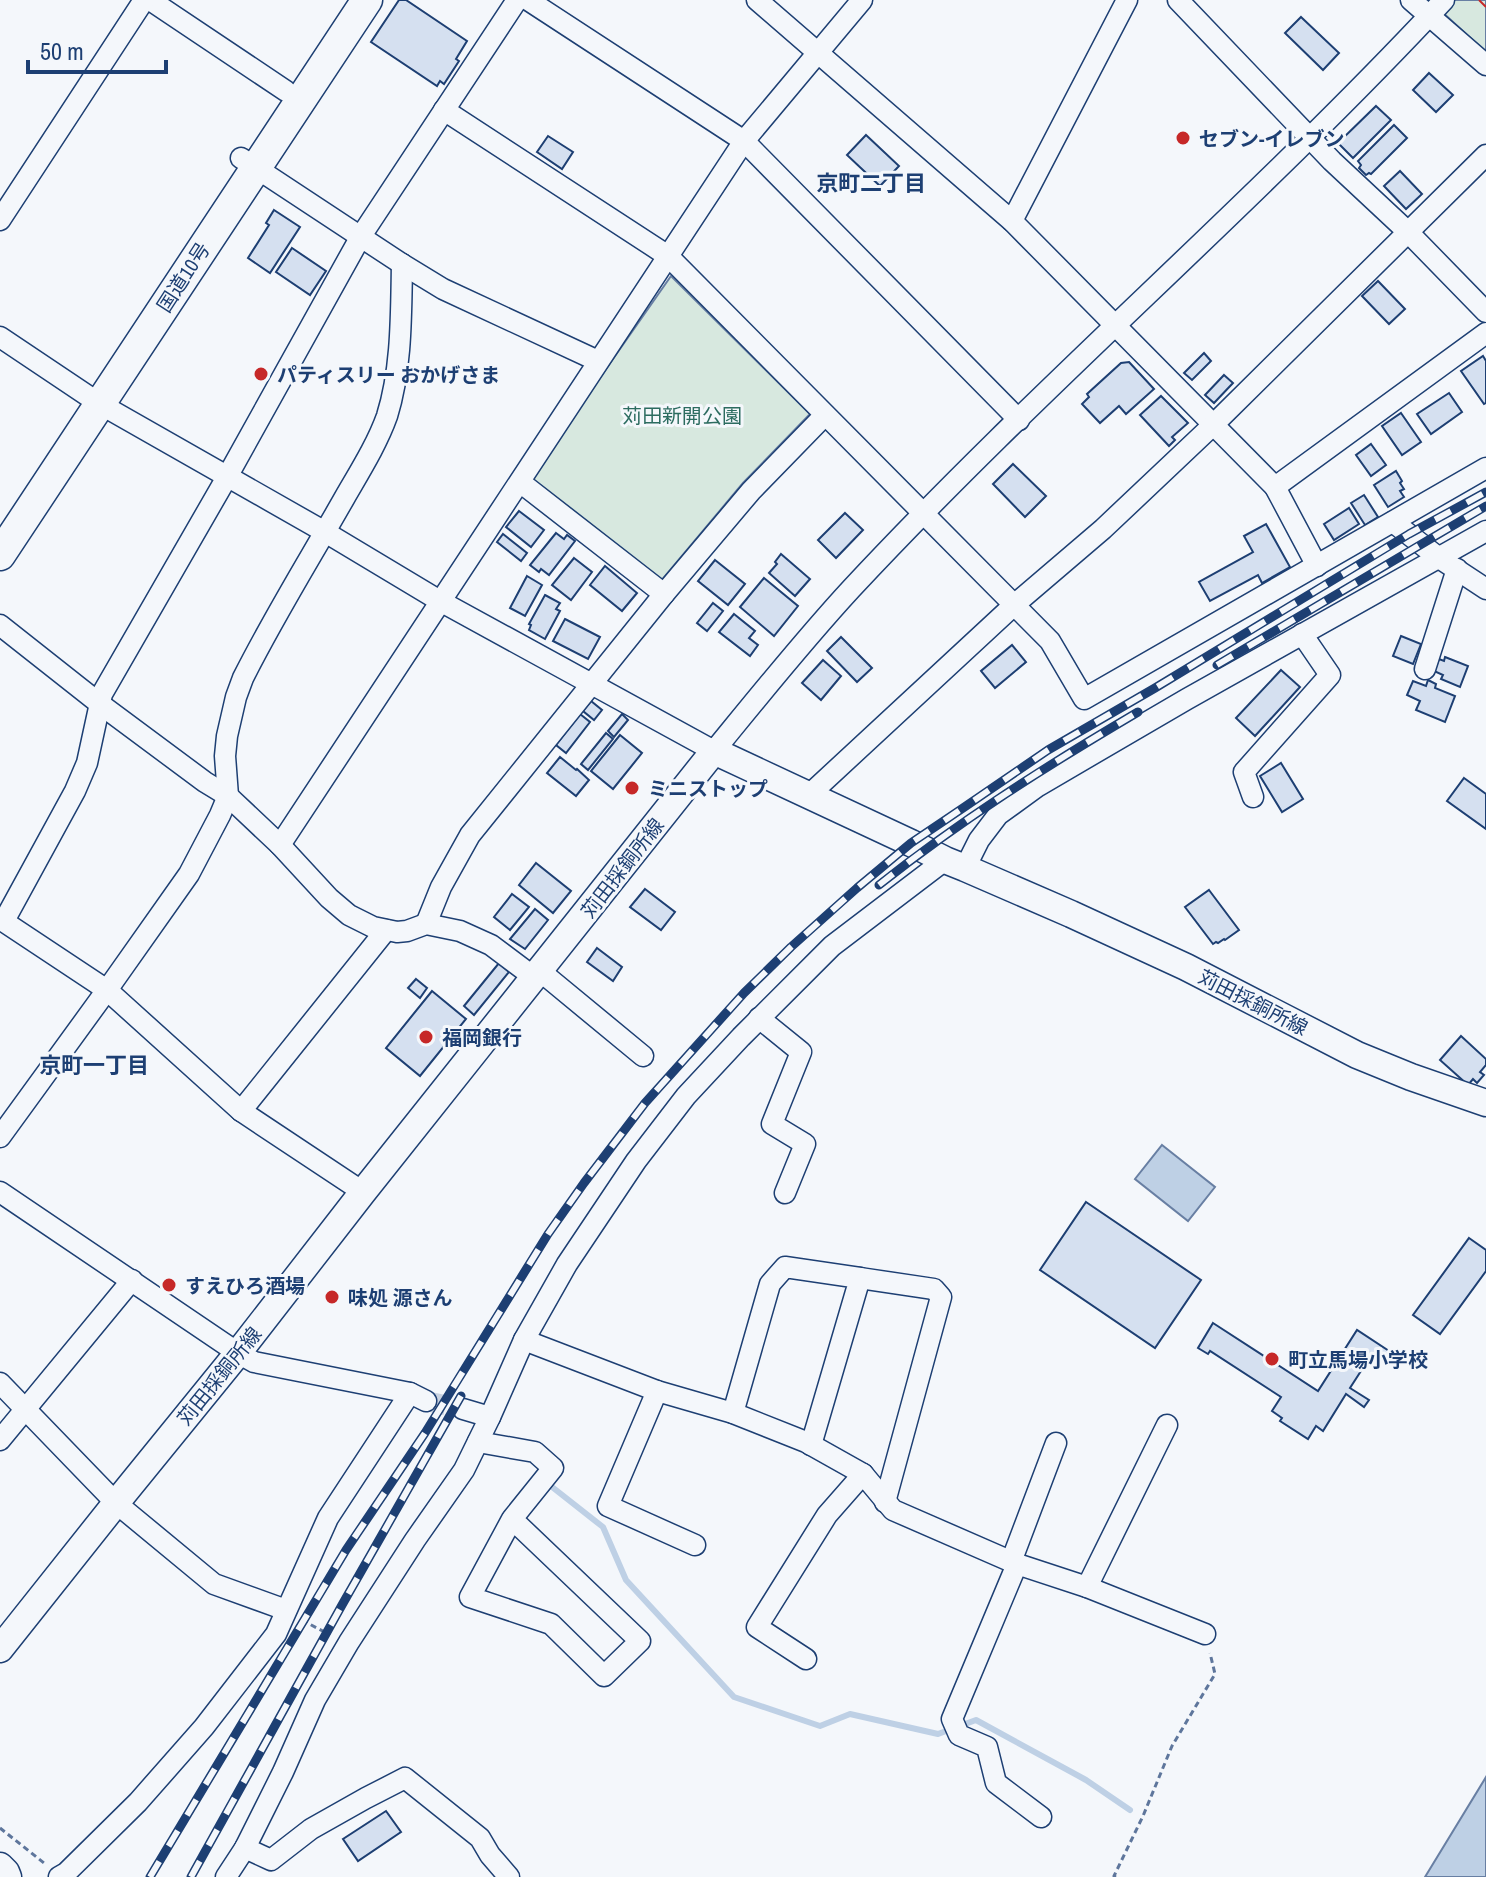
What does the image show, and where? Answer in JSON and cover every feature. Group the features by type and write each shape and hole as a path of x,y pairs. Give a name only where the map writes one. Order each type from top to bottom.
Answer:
{"highway":[{"name":"国道10号","path":"248,162 286,91 345,0"},
{"name":"国道10号","path":"0,555 93,400 248,162 367,0"},
{"name":"国道10号","path":"0,526 93,400"}],"main road":[{"name":"苅田採銅所線","path":"0,1649 714,751 955,864 1186,967 1357,1055 1486,1103"},
{"path":"0,1866 8,1877"}],"street":[{"path":"0,220 147,0 286,91"},
{"path":"363,1192 241,1111 107,990 2,920 75,791 87,763 102,694 361,236 517,0"},
{"path":"528,0 744,141 1019,420"},
{"path":"757,0 1012,221 1115,325 1275,487 1317,566"},
{"path":"280,845 744,141 862,0"},
{"path":"1012,221 1127,0"},
{"path":"1178,0 1486,312"},
{"path":"1411,0 1486,65"},
{"path":"0,337 93,400 440,601 714,751 799,648 923,514 1310,137 1444,0"},
{"path":"444,110 668,256 1050,641 1084,699 1486,468"},
{"path":"809,795 1014,605 1103,529 1213,425 1486,155"},
{"path":"248,162 443,289 598,361"},
{"path":"0,1137 189,874 220,815 228,796 225,776 227,736 236,697 252,660 363,465 388,412 397,368 402,264"},
{"path":"1275,487 1486,333"},
{"path":"426,924 441,887 470,835 751,491 825,415"},
{"path":"520,482 664,594"},
{"path":"1393,522 1486,589"},
{"path":"226,1877 245,1848 315,1700 415,1540 464,1470 524,1340 567,1264 636,1161 686,1096 759,1018 832,946 955,864 998,815 1038,786 1486,531"},
{"path":"1425,669 1457,569"},
{"path":"0,625 100,704 228,796 280,845 338,907 361,922 386,930 407,931 426,924 476,937 538,975 643,1056"},
{"path":"1253,797 1244,772 1330,675 1302,634"},
{"path":"241,1111 386,930"},
{"path":"759,1018 801,1052 772,1124 805,1144 785,1193"},
{"path":"0,1192 254,1362 418,1397 328,1518 276,1634 204,1727 138,1802 66,1873 53,1872"},
{"path":"733,1413 770,1284 785,1267 934,1289 941,1297 885,1502"},
{"path":"811,1445 860,1278"},
{"path":"0,1440 132,1280"},
{"path":"524,1340 657,1391 733,1413 811,1445 863,1474 893,1510 1014,1563 1087,1587 1205,1634"},
{"path":"0,1383 116,1503 214,1584 286,1610"},
{"path":"657,1391 608,1506 695,1545"},
{"path":"463,1409 490,1417"},
{"path":"1087,1587 1167,1425"},
{"path":"478,1442 535,1452 553,1468 512,1519 470,1597 551,1624 604,1676 640,1641 512,1519"},
{"path":"1041,1817 996,1783 987,1747 959,1735 952,1719 1014,1563 1056,1443"},
{"path":"806,1659 757,1627 827,1515 863,1474"},
{"path":"245,1848 271,1860 311,1829 405,1778 480,1838 509,1877"}],"path":[{"path":"286,1610 349,1642"},
{"path":"1116,1877 1172,1746 1215,1674 1205,1634"},
{"path":"0,1828 53,1872"}],"green space":[{"path":"1429,0 1486,0 1486,52"},
{"name":"苅田新開公園","path":"671,276 810,414 743,483 661,581 529,479"}],"water":[{"path":"1162,1145 1215,1187 1188,1221 1135,1179"},
{"path":"1486,1777 1486,1877 1425,1877"}],"building":[{"path":"399,0 406,0 467,41 444,84 440,81 437,86 371,42"},
{"path":"1301,17 1339,53 1323,70 1285,33"},
{"path":"1429,73 1453,95 1436,112 1413,90"},
{"path":"1376,106 1391,120 1353,158 1338,143"},
{"path":"1394,125 1407,138 1371,174 1366,175 1359,168 1361,165 1358,161"},
{"path":"866,135 899,166 880,186 847,155"},
{"path":"548,136 573,152 562,169 537,152"},
{"path":"1400,171 1422,194 1406,209 1384,186"},
{"path":"274,210 300,227 270,273 248,258 269,225 266,223"},
{"path":"292,248 326,271 310,295 276,272"},
{"path":"1378,281 1405,309 1389,324 1362,296"},
{"path":"1204,353 1211,361 1192,380 1184,373"},
{"path":"1483,356 1486,361 1484,404 1461,371"},
{"path":"1129,362 1154,389 1126,414 1119,406 1100,423 1082,404 1089,397 1087,394 1121,363"},
{"path":"1224,375 1233,383 1214,403 1205,395"},
{"path":"1449,393 1462,412 1431,434 1417,414"},
{"path":"1161,396 1188,423 1172,437 1175,440 1169,446 1140,415"},
{"path":"1401,413 1421,442 1402,455 1382,426"},
{"path":"1371,444 1386,465 1371,476 1356,455"},
{"path":"1013,464 1046,496 1025,517 993,484"},
{"path":"1396,471 1402,481 1400,483 1404,489 1400,491 1404,497 1388,507 1374,485"},
{"path":"1364,495 1378,517 1365,525 1351,503"},
{"path":"1349,508 1359,524 1334,540 1324,524"},
{"path":"519,511 544,530 531,547 506,527"},
{"path":"845,513 863,530 836,558 818,540"},
{"path":"1266,524 1290,567 1262,583 1258,575 1210,601 1199,582 1253,552 1244,536"},
{"path":"556,533 564,539 567,535 575,541 549,575 530,565"},
{"path":"503,534 527,553 521,561 497,542"},
{"path":"781,554 810,579 795,596 769,573"},
{"path":"574,558 592,572 571,600 552,585"},
{"path":"715,560 745,584 728,605 698,581"},
{"path":"605,566 637,593 622,611 590,585"},
{"path":"527,576 542,585 525,616 510,608"},
{"path":"764,578 798,606 774,636 740,607"},
{"path":"545,595 560,603 556,609 560,611 545,639 529,630 529,624"},
{"path":"713,603 723,611 707,631 697,623"},
{"path":"734,614 755,631 749,638 758,645 750,656 719,632"},
{"path":"565,619 600,637 588,659 553,641"},
{"path":"1401,636 1421,644 1413,664 1393,656"},
{"path":"841,637 872,668 857,682 827,651"},
{"path":"1012,645 1026,662 995,688 981,671"},
{"path":"1445,657 1468,666 1460,687 1441,679 1443,675 1434,671 1439,659 1444,661"},
{"path":"823,660 841,676 821,700 802,683"},
{"path":"1281,670 1300,687 1255,736 1236,718"},
{"path":"1428,680 1436,684 1435,688 1455,696 1445,722 1416,710 1420,701 1407,695 1413,681 1426,686"},
{"path":"591,701 602,710 594,720 583,711"},
{"path":"580,714 590,722 566,753 556,745"},
{"path":"622,714 628,720 614,737 608,731"},
{"path":"606,733 613,739 588,770 581,764"},
{"path":"620,735 642,753 613,789 591,771"},
{"path":"560,757 589,780 576,796 547,773"},
{"path":"1281,763 1303,799 1282,812 1260,776"},
{"path":"1464,778 1486,794 1486,829 1447,801"},
{"path":"536,863 571,891 553,913 519,885"},
{"path":"645,889 675,912 661,930 630,907"},
{"path":"1209,890 1239,930 1213,944 1185,907"},
{"path":"512,894 529,907 510,930 494,917"},
{"path":"535,909 548,920 525,949 510,939"},
{"path":"597,948 622,967 613,981 587,962"},
{"path":"499,963 509,972 474,1015 464,1006"},
{"path":"416,979 427,988 420,998 408,988"},
{"path":"432,991 466,1019 420,1076 386,1048"},
{"path":"1461,1036 1486,1059 1486,1065 1480,1072 1484,1075 1477,1083 1473,1079 1468,1085 1440,1060"},
{"path":"1086,1202 1201,1280 1155,1348 1040,1270"},
{"path":"1469,1238 1486,1250 1486,1271 1440,1334 1413,1315"},
{"path":"1213,1323 1318,1391 1357,1330 1389,1351 1380,1363 1370,1357 1350,1388 1369,1400 1364,1407 1346,1394 1323,1431 1316,1426 1308,1439 1280,1421 1282,1418 1272,1411 1281,1397 1210,1351 1208,1354 1198,1348"},
{"path":"386,1811 401,1832 358,1861 343,1839"}],"waterway":[{"path":"547,1483 603,1527 626,1580 734,1697 820,1726 850,1714 938,1734 976,1720 1086,1780 1130,1810"}],"tunnel":[{"path":"426,1401 463,1409"}],"railway":[{"path":"150,1877 346,1550 425,1433 548,1234 645,1103 744,993 791,947 911,843 1048,750 1409,534 1486,492"},
{"path":"1217,665 1486,506"},
{"path":"879,885 1006,794 1138,712"},
{"path":"191,1877 461,1396"}],"power":[{"path":"1479,0 1486,7"}],"place":[{"name":"セブン-イレブン","path":"1183,138"},
{"name":"パティスリー おかげさま","path":"261,374"},
{"name":"ミニストップ","path":"632,788"},
{"name":"福岡銀行","path":"426,1037"},
{"name":"すえひろ酒場","path":"169,1285"},
{"name":"味処 源さん","path":"332,1297"},
{"name":"町立馬場小学校","path":"1272,1359"}],"district":[{"name":"京町二丁目","path":"871,183"},
{"name":"京町一丁目","path":"94,1065"}]}
